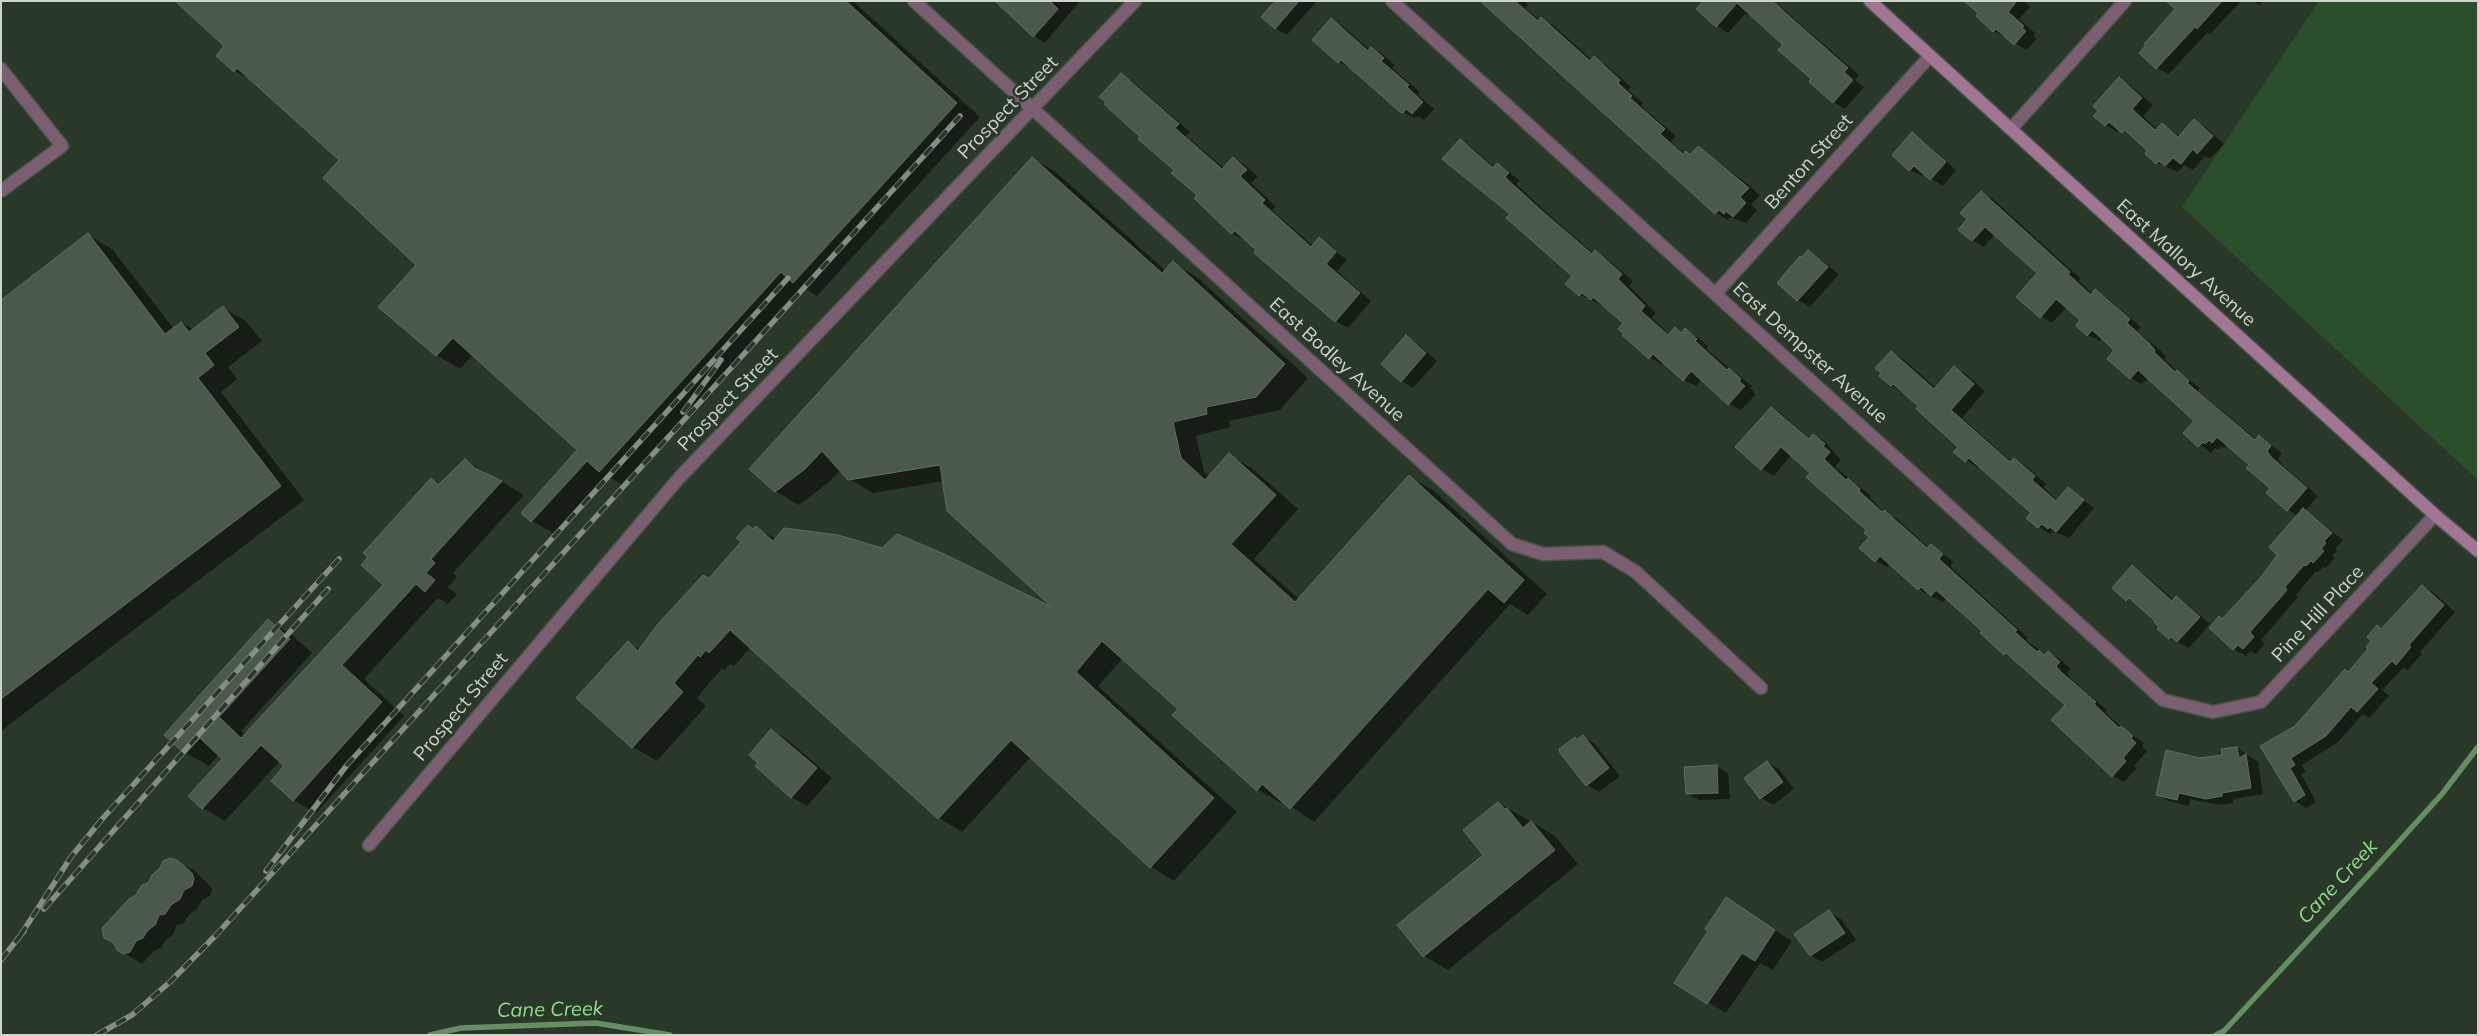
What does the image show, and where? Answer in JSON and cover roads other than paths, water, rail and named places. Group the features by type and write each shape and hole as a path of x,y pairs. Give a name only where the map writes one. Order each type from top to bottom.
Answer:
{"main road":[{"name":"East Mallory Avenue","path":"1870,1 2435,515 2478,551"}],"street":[{"name":"East Bodley Avenue","path":"914,1 1512,544 1543,554 1603,552 1636,572 1761,688"},
{"name":"Prospect Street","path":"369,845 679,478 1135,1"},
{"name":"East Dempster Avenue","path":"1392,1 2163,700 2212,712"},
{"path":"2011,129 2126,1"},
{"name":"Benton Street","path":"1716,293 1930,56"},
{"path":"1,69 62,146 1,191"},
{"name":"Pine Hill Place","path":"2212,712 2261,702 2435,515"}],"waterway":[{"name":"Cane Creek","path":"2216,1035 2224,1031 2375,868 2442,794 2478,747"},
{"name":"Cane Creek","path":"430,1035 461,1028 596,1023 670,1035"}],"railway":[{"path":"97,1035 132,1015 170,982 217,934 960,116"},
{"path":"266,871 347,765 788,278"},
{"path":"683,412 721,360"},
{"path":"20,936 71,857 103,818 339,559"},
{"path":"44,909 328,589"},
{"path":"1,960 24,931"}]}
